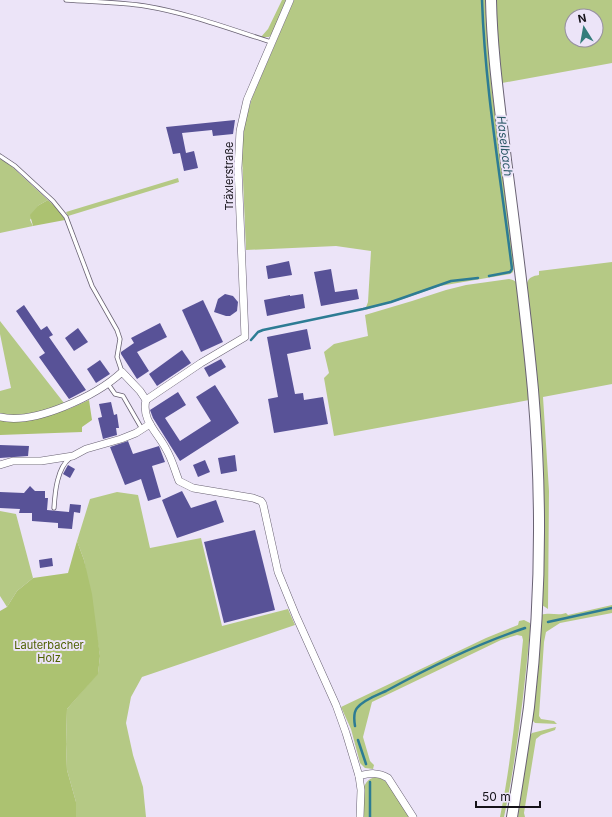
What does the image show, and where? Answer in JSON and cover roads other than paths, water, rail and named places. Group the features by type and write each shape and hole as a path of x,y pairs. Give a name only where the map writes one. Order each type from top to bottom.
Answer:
{"street":[{"name":"Träxlerstraße","path":"146,400 201,363 245,337 238,168 240,130 247,100 290,0"},
{"path":"491,0 498,95 522,275 533,391 539,494 538,572 529,708 512,817"},
{"path":"0,417 19,418 36,415 70,404 108,384 122,372 146,400 144,409 150,424 167,450 179,482 194,488 258,499 264,504 278,572 336,705 359,776 361,790 360,817"},
{"path":"0,464 13,461 41,461 73,456 86,449 121,439 150,424"},
{"path":"359,776 375,773 381,774 388,778 413,817"}],"lane":[{"path":"66,0 159,8 272,42"},
{"path":"0,156 15,166 53,201 66,217 92,286 117,330 120,339 117,357 122,372"},
{"path":"108,384 115,394 123,396 142,429"},
{"path":"54,508 54,495 62,469 65,462 73,456"}],"waterway":[{"name":"Haselbach","path":"482,0 486,67 512,269 510,272 489,276"},
{"name":"Haselbach","path":"251,340 258,332 263,330 391,302 451,281 478,278"},
{"path":"548,622 612,608"},
{"path":"355,726 355,712 366,700 454,656 525,628"},
{"path":"358,740 366,764"},
{"path":"370,782 370,817"}],"park label":[{"name":"Lauterbacher Holz","path":"49,651"}]}
